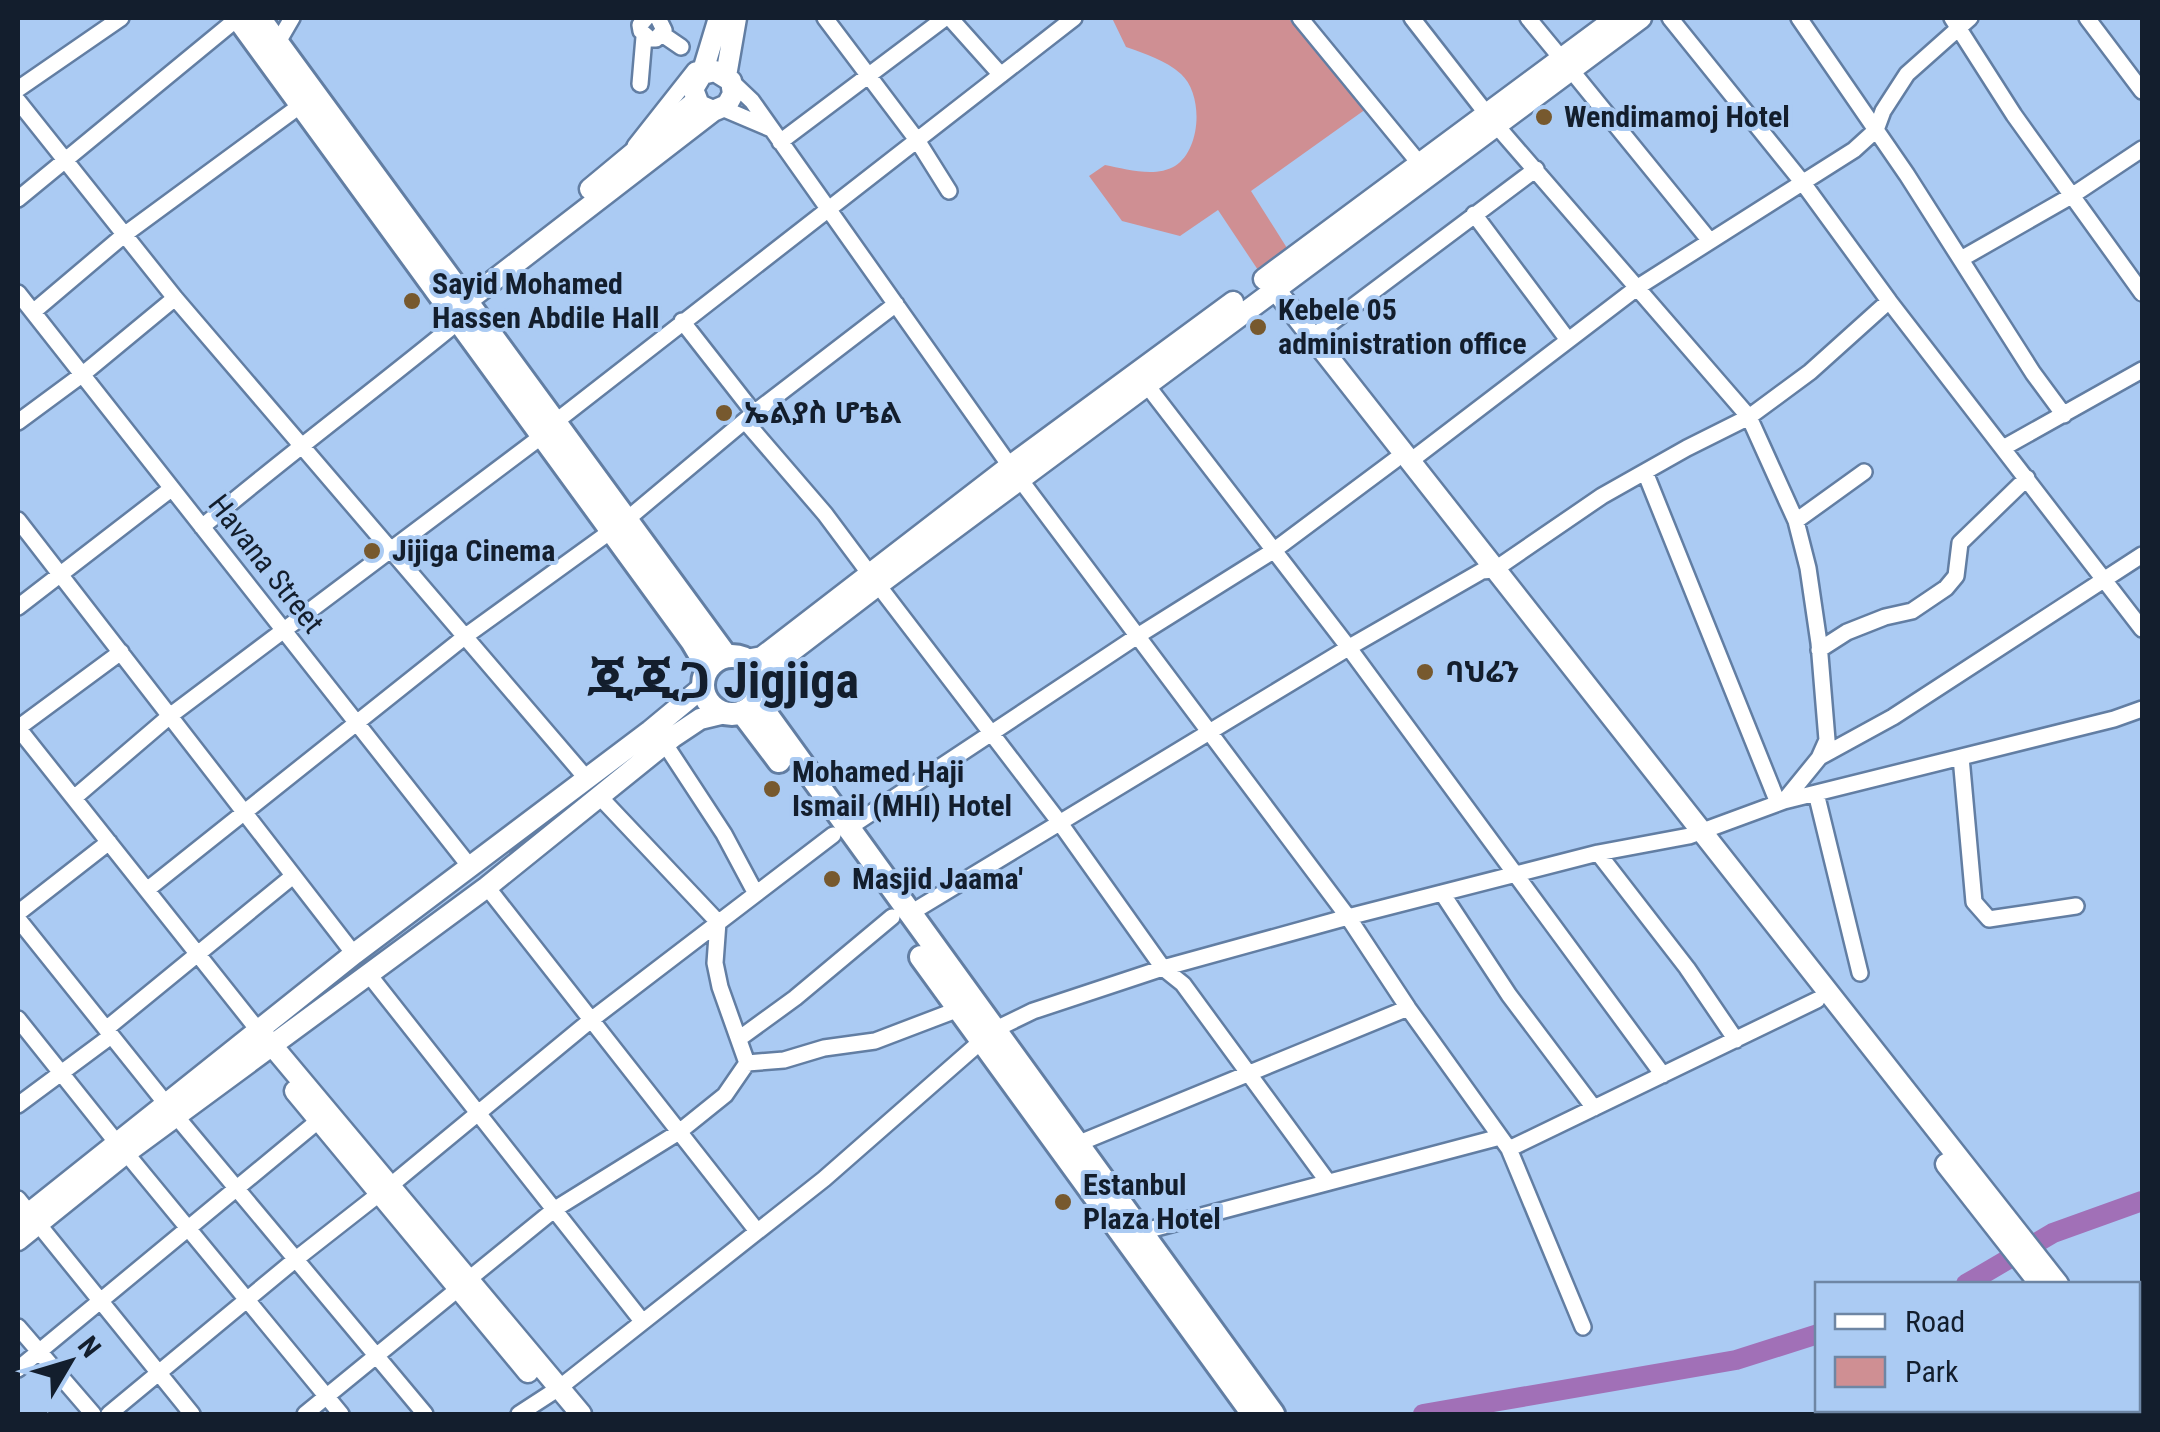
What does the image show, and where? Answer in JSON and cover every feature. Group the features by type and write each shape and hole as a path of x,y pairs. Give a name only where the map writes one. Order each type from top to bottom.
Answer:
{"highway":[{"path":"238,18 273,51 721,668 758,674 746,703"},
{"path":"260,18 301,105 456,305"},
{"path":"721,668 711,705 746,703"},
{"path":"746,703 1259,1409"},
{"path":"900,915 959,1009 988,1036 1077,1144 1141,1232 1259,1409"}],"main road":[{"path":"710,107 693,90 702,74 719,18"},
{"path":"456,305 626,161 733,94 728,79 736,18"},
{"path":"1566,64 1616,18"},
{"path":"18,1240 25,1214 171,1110 269,1048 487,887 721,668 762,657 873,579 1566,64 1641,18"},
{"path":"702,74 715,71 728,79"},
{"path":"456,305 710,107"},
{"path":"1015,472 1146,384 1419,162 1491,119"},
{"path":"1266,286 1311,338 1402,461"},
{"path":"1266,286 2047,1282"},
{"path":"171,1110 258,1030 471,868 700,719 746,703 770,667 873,579"},
{"path":"1695,834 1817,1000 1977,1192"},
{"path":"258,1030 318,1121 385,1190"},
{"path":"269,1048 554,1392 581,1414"},
{"path":"554,1392 564,1414"}],"street":[{"path":"18,88 121,18"},
{"path":"18,199 238,18"},
{"path":"273,51 292,18"},
{"path":"825,18 916,140 948,191"},
{"path":"775,135 867,78 947,18 1001,75"},
{"path":"74,798 170,714 548,429 1074,18"},
{"path":"1300,18 1419,162"},
{"path":"1412,18 1491,119 1749,417 1796,522 1808,568 1820,650 1827,740 1819,758 1781,802"},
{"path":"1528,18 1710,241"},
{"path":"1670,18 1802,184 2142,630"},
{"path":"1798,18 2064,415"},
{"path":"109,1414 477,1111 755,892 1139,635 1274,551 1638,288 1854,150 1876,130 1883,111 1907,74 1954,23 1970,18"},
{"path":"2087,18 2142,90"},
{"path":"640,84 644,37 656,39 650,21"},
{"path":"650,21 681,48"},
{"path":"1954,23 2142,294"},
{"path":"626,161 645,131 690,79 710,46"},
{"path":"728,79 752,101 1015,472 1348,918 1505,1143 1582,1327"},
{"path":"18,101 175,298 467,635 593,788 718,922 718,974 747,1063 726,1095 679,1132 555,1209 305,1414"},
{"path":"33,312 124,236 301,105"},
{"path":"710,107 775,135"},
{"path":"1961,259 2142,149"},
{"path":"1311,338 1536,169"},
{"path":"1474,214 1568,340"},
{"name":"Havana Street","path":"18,293 471,868"},
{"path":"18,422 175,298"},
{"path":"740,1038 900,915 1348,648 1488,570 1645,472 1749,417 1810,372 1889,301"},
{"path":"148,890 467,635 618,526 749,417 896,304"},
{"path":"202,527 300,444 340,416 456,305"},
{"path":"682,321 749,417 1060,823 1163,968 1183,984 1252,1074 1328,1182"},
{"path":"2003,448 2142,370"},
{"path":"1146,384 1348,648 1664,1075"},
{"path":"1645,472 1781,802"},
{"path":"1796,522 1864,472"},
{"path":"1820,650 1860,627 1912,611 1946,588 1956,576 1960,543 2027,478"},
{"path":"18,606 171,489"},
{"path":"18,520 354,954"},
{"path":"1819,758 1893,717 2142,556"},
{"path":"121,652 18,728 258,1030"},
{"path":"519,1414 554,1392 824,1179 988,1036 1033,1011 1163,968 1598,853 1695,834 1781,802 2114,719 2142,708"},
{"path":"664,744 724,834 755,892"},
{"path":"1961,757 1974,902 1981,912 1990,919 2076,906"},
{"path":"1816,793 1860,973"},
{"path":"110,842 18,916 171,1110 425,1414"},
{"path":"1598,853 1687,968 1736,1040"},
{"path":"18,1104 293,876"},
{"path":"487,887 758,1231"},
{"path":"1442,893 1510,995 1594,1108"},
{"path":"370,976 642,1321"},
{"path":"1141,1232 1328,1182 1505,1143 1594,1108 1817,1000"},
{"path":"1077,1144 1408,1008"},
{"path":"747,1063 784,1060 824,1048 876,1041 959,1009"},
{"path":"18,1019 341,1414"},
{"path":"18,1369 318,1121"},
{"path":"25,1214 101,1299 192,1414"},
{"path":"18,1327 93,1414"}],"green space":[{"path":"1112,18 1288,18 1366,109 1251,191 1287,248 1258,270 1218,210 1180,236 1122,221 1089,176 1105,165 1150,172 1175,166 1190,148 1196,122 1193,95 1181,74 1162,61 1126,47"}],"waterway":[{"path":"1969,1282 2053,1233 2142,1201"},
{"path":"1423,1414 1736,1360 1815,1335"}],"place":[{"name":"Wendimamoj Hotel","path":"1544,117"},
{"name":"Sayid Mohamed Hassen Abdile Hall","path":"412,301"},
{"name":"Kebele 05 administration office","path":"1258,327"},
{"name":"ኤልያስ ሆቴል","path":"724,413"},
{"name":"Jijiga Cinema","path":"372,551"},
{"name":"ባህሬን","path":"1425,672"},
{"name":"Mohamed Haji Ismail (MHI) Hotel","path":"772,789"},
{"name":"Masjid Jaama'","path":"832,879"},
{"name":"Estanbul Plaza Hotel","path":"1063,1202"}],"district":[{"name":"ጂጂጋ Jigjiga","path":"723,680"}]}
